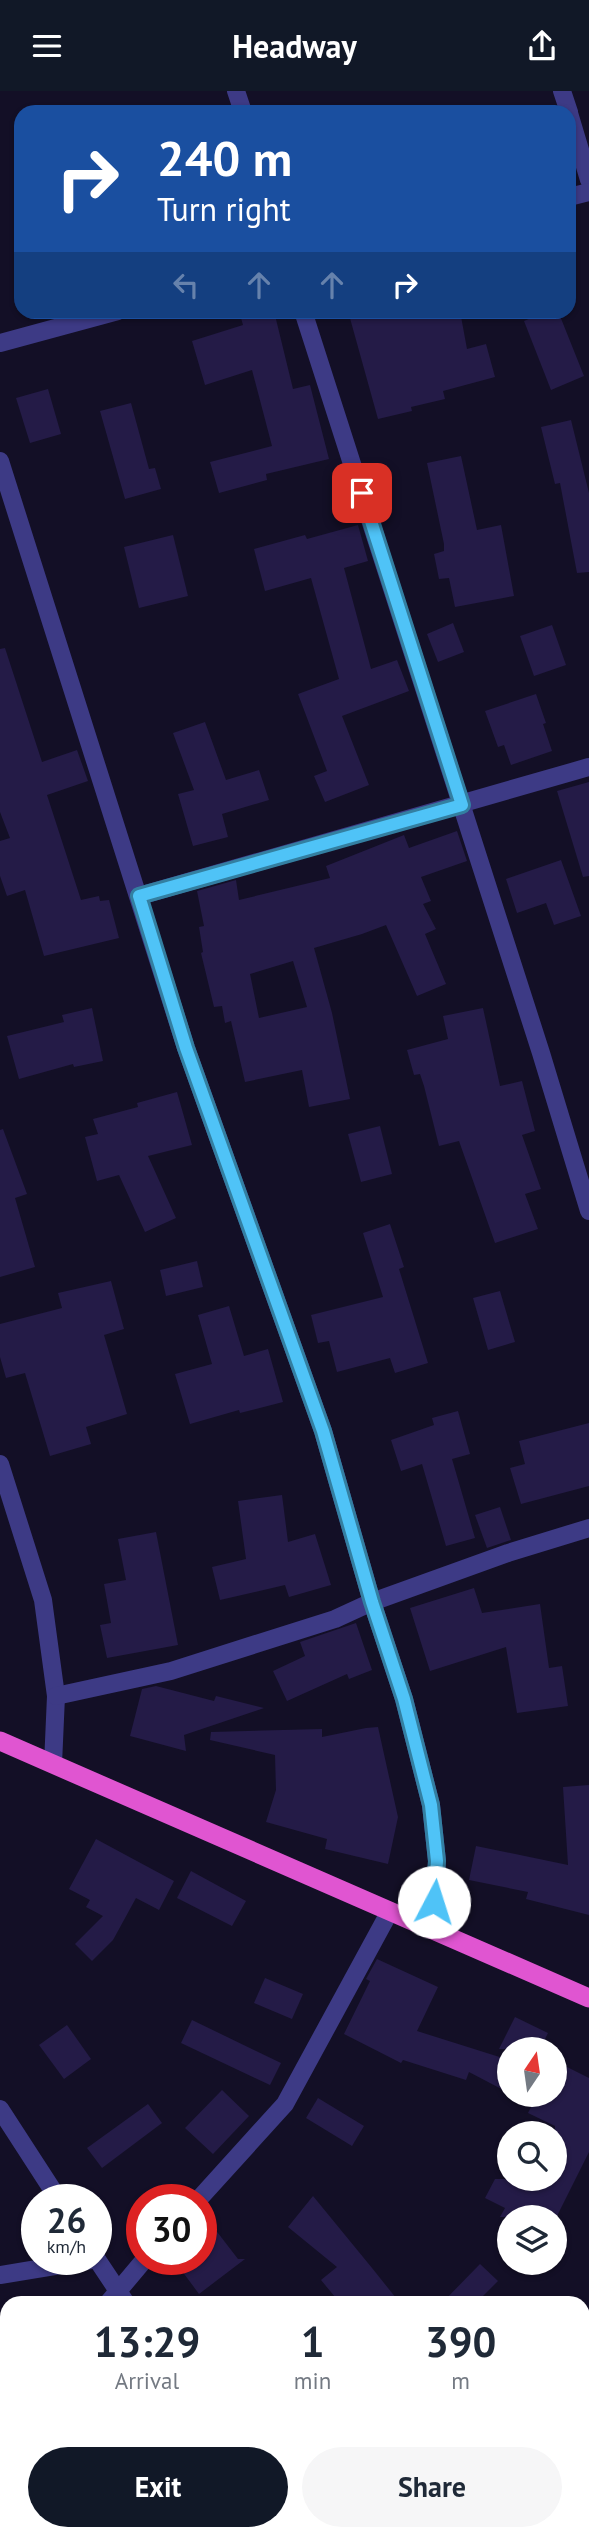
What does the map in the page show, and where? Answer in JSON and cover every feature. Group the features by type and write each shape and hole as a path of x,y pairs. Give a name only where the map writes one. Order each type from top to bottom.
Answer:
{"highway":[{"path":"0,1741 589,1998"}],"street":[{"path":"576,136 589,180"},
{"path":"0,343 88,319"},
{"path":"306,319 589,1211"},
{"path":"0,461 186,1048 323,1431 372,1602 404,1699 431,1805 437,1861 434,1902 425,1927"},
{"path":"139,896 589,768"},
{"path":"0,1464 43,1600 55,1696 53,1764"},
{"path":"55,1696 171,1671 335,1619 372,1602 508,1553 589,1528"},
{"path":"212,2184 285,2104 390,1911"},
{"path":"0,2109 49,2184"},
{"path":"0,2275 21,2272"},
{"path":"105,2275 116,2296"},
{"path":"119,2296 134,2275"}],"building":[{"path":"241,319 276,319 293,389 310,385 329,459 266,474 267,480 219,493 210,462 272,446 252,370 205,385 192,341 243,325"},
{"path":"350,319 461,319 467,349 486,344 495,377 443,391 445,399 378,419"},
{"path":"561,319 584,376 551,390 524,321"},
{"path":"48,389 61,434 30,443 16,398"},
{"path":"131,403 149,469 155,468 161,489 125,499 100,411"},
{"path":"571,420 589,493 589,572 577,573 560,483 555,484 541,427"},
{"path":"461,456 477,530 501,525 514,596 455,607 449,578 439,579 434,554 444,551 444,544 427,463"},
{"path":"358,525 368,561 344,568 371,669 397,660 409,691 342,716 369,785 325,802 314,776 327,771 298,694 339,679 311,578 265,591 254,549 305,535 307,539"},
{"path":"173,535 188,596 139,608 124,547"},
{"path":"453,623 464,652 438,662 427,634"},
{"path":"552,625 566,665 534,676 520,636"},
{"path":"5,648 42,762 77,750 88,781 47,795 81,900 99,896 100,901 109,900 119,938 44,956 25,890 7,896 0,876 0,841 10,838 0,812 0,649"},
{"path":"536,694 552,751 511,765 504,745 498,747 485,711"},
{"path":"205,722 226,780 259,770 269,800 222,814 228,837 193,846 178,794 194,790 173,733"},
{"path":"589,782 589,876 583,877 557,791"},
{"path":"457,831 467,861 421,877 431,901 423,904 436,929 425,934 446,984 417,996 386,925 314,948 332,1013 350,1099 309,1107 302,1070 245,1082 231,1021 225,1023 222,1006 214,1007 201,953 199,927 204,926 197,891 236,880 239,900 330,878 326,866 404,835 409,848","holes":["293,961 307,1007 259,1018 250,974"]},
{"path":"561,860 581,916 554,925 546,903 517,913 506,879"},
{"path":"92,1008 103,1061 74,1067 73,1064 19,1079 7,1036 64,1022 62,1015"},
{"path":"483,1008 500,1086 522,1081 535,1131 522,1135 541,1189 525,1194 538,1229 495,1243 459,1141 439,1146 420,1074 414,1075 407,1050 448,1039 443,1016"},
{"path":"177,1092 192,1145 148,1156 176,1218 145,1232 119,1175 97,1181 85,1137 98,1134 93,1119 138,1107 137,1103"},
{"path":"380,1126 392,1174 361,1182 348,1134"},
{"path":"3,1129 27,1194 15,1198 35,1267 0,1277 0,1130"},
{"path":"390,1224 404,1267 399,1269 428,1363 395,1373 390,1358 337,1372 329,1341 318,1343 311,1315 383,1297 363,1233"},
{"path":"197,1261 203,1287 166,1296 160,1270"},
{"path":"111,1281 124,1329 104,1335 127,1414 86,1427 91,1444 50,1456 25,1373 6,1378 0,1357 0,1324 62,1308 58,1293"},
{"path":"500,1291 515,1342 488,1350 473,1298"},
{"path":"229,1306 244,1356 268,1349 283,1402 240,1413 239,1410 190,1424 175,1374 212,1364 198,1315"},
{"path":"458,1411 470,1454 452,1459 475,1538 446,1546 422,1464 401,1471 391,1440 434,1425 432,1418"},
{"path":"589,1423 589,1486 521,1504 510,1468 525,1464 519,1441"},
{"path":"282,1495 288,1542 315,1534 331,1585 289,1597 285,1585 220,1600 212,1567 246,1559 238,1501"},
{"path":"500,1507 511,1540 487,1548 475,1515"},
{"path":"156,1532 178,1645 107,1658 100,1625 111,1623 104,1584 126,1580 118,1539"},
{"path":"474,1588 482,1613 540,1604 549,1668 562,1666 568,1706 517,1713 506,1647 430,1671 410,1608"},
{"path":"356,1623 372,1670 349,1679 347,1674 287,1701 273,1671 305,1656 300,1642"},
{"path":"156,1686 214,1701 216,1696 264,1708 184,1735 186,1751 130,1736 142,1689"},
{"path":"378,1727 398,1817 388,1864 325,1849 327,1839 266,1822 276,1790 275,1755 210,1740 211,1732 322,1729 322,1737"},
{"path":"589,1785 589,1915 526,1899 528,1892 469,1880 476,1846 568,1865 563,1787"},
{"path":"96,1839 174,1881 159,1910 136,1898 113,1940 92,1961 75,1944 103,1916 86,1907 90,1900 69,1889"},
{"path":"191,1871 246,1901 232,1926 177,1898"},
{"path":"377,1959 438,1987 417,2031 497,2056 497,2087 469,2072 466,2080 403,2060 401,2063 344,2034 370,1981 366,1979"},
{"path":"265,1978 303,1994 292,2019 254,2003"},
{"path":"515,2017 548,2033 546,2037 505,2037"},
{"path":"192,2020 281,2063 270,2085 181,2043"},
{"path":"67,2025 91,2059 64,2079 39,2045"},
{"path":"567,2067 589,2078 589,2152 562,2205 499,2205 485,2198 495,2179 497,2191 567,2191 567,2121 545,2121 528,2113 531,2107 567,2107"},
{"path":"222,2090 249,2116 213,2154 185,2128"},
{"path":"318,2098 364,2126 352,2146 306,2118"},
{"path":"148,2104 162,2123 102,2168 87,2148"},
{"path":"313,2196 394,2296 334,2296 321,2280 337,2267 288,2227"},
{"path":"217,2232 238,2259 245,2259 199,2294 185,2275 217,2275"},
{"path":"480,2264 498,2281 483,2296 449,2296"}],"route":[{"path":"362,493 462,805 139,896 186,1048 323,1431 372,1602 404,1699 431,1805 437,1861 434,1902"}]}
